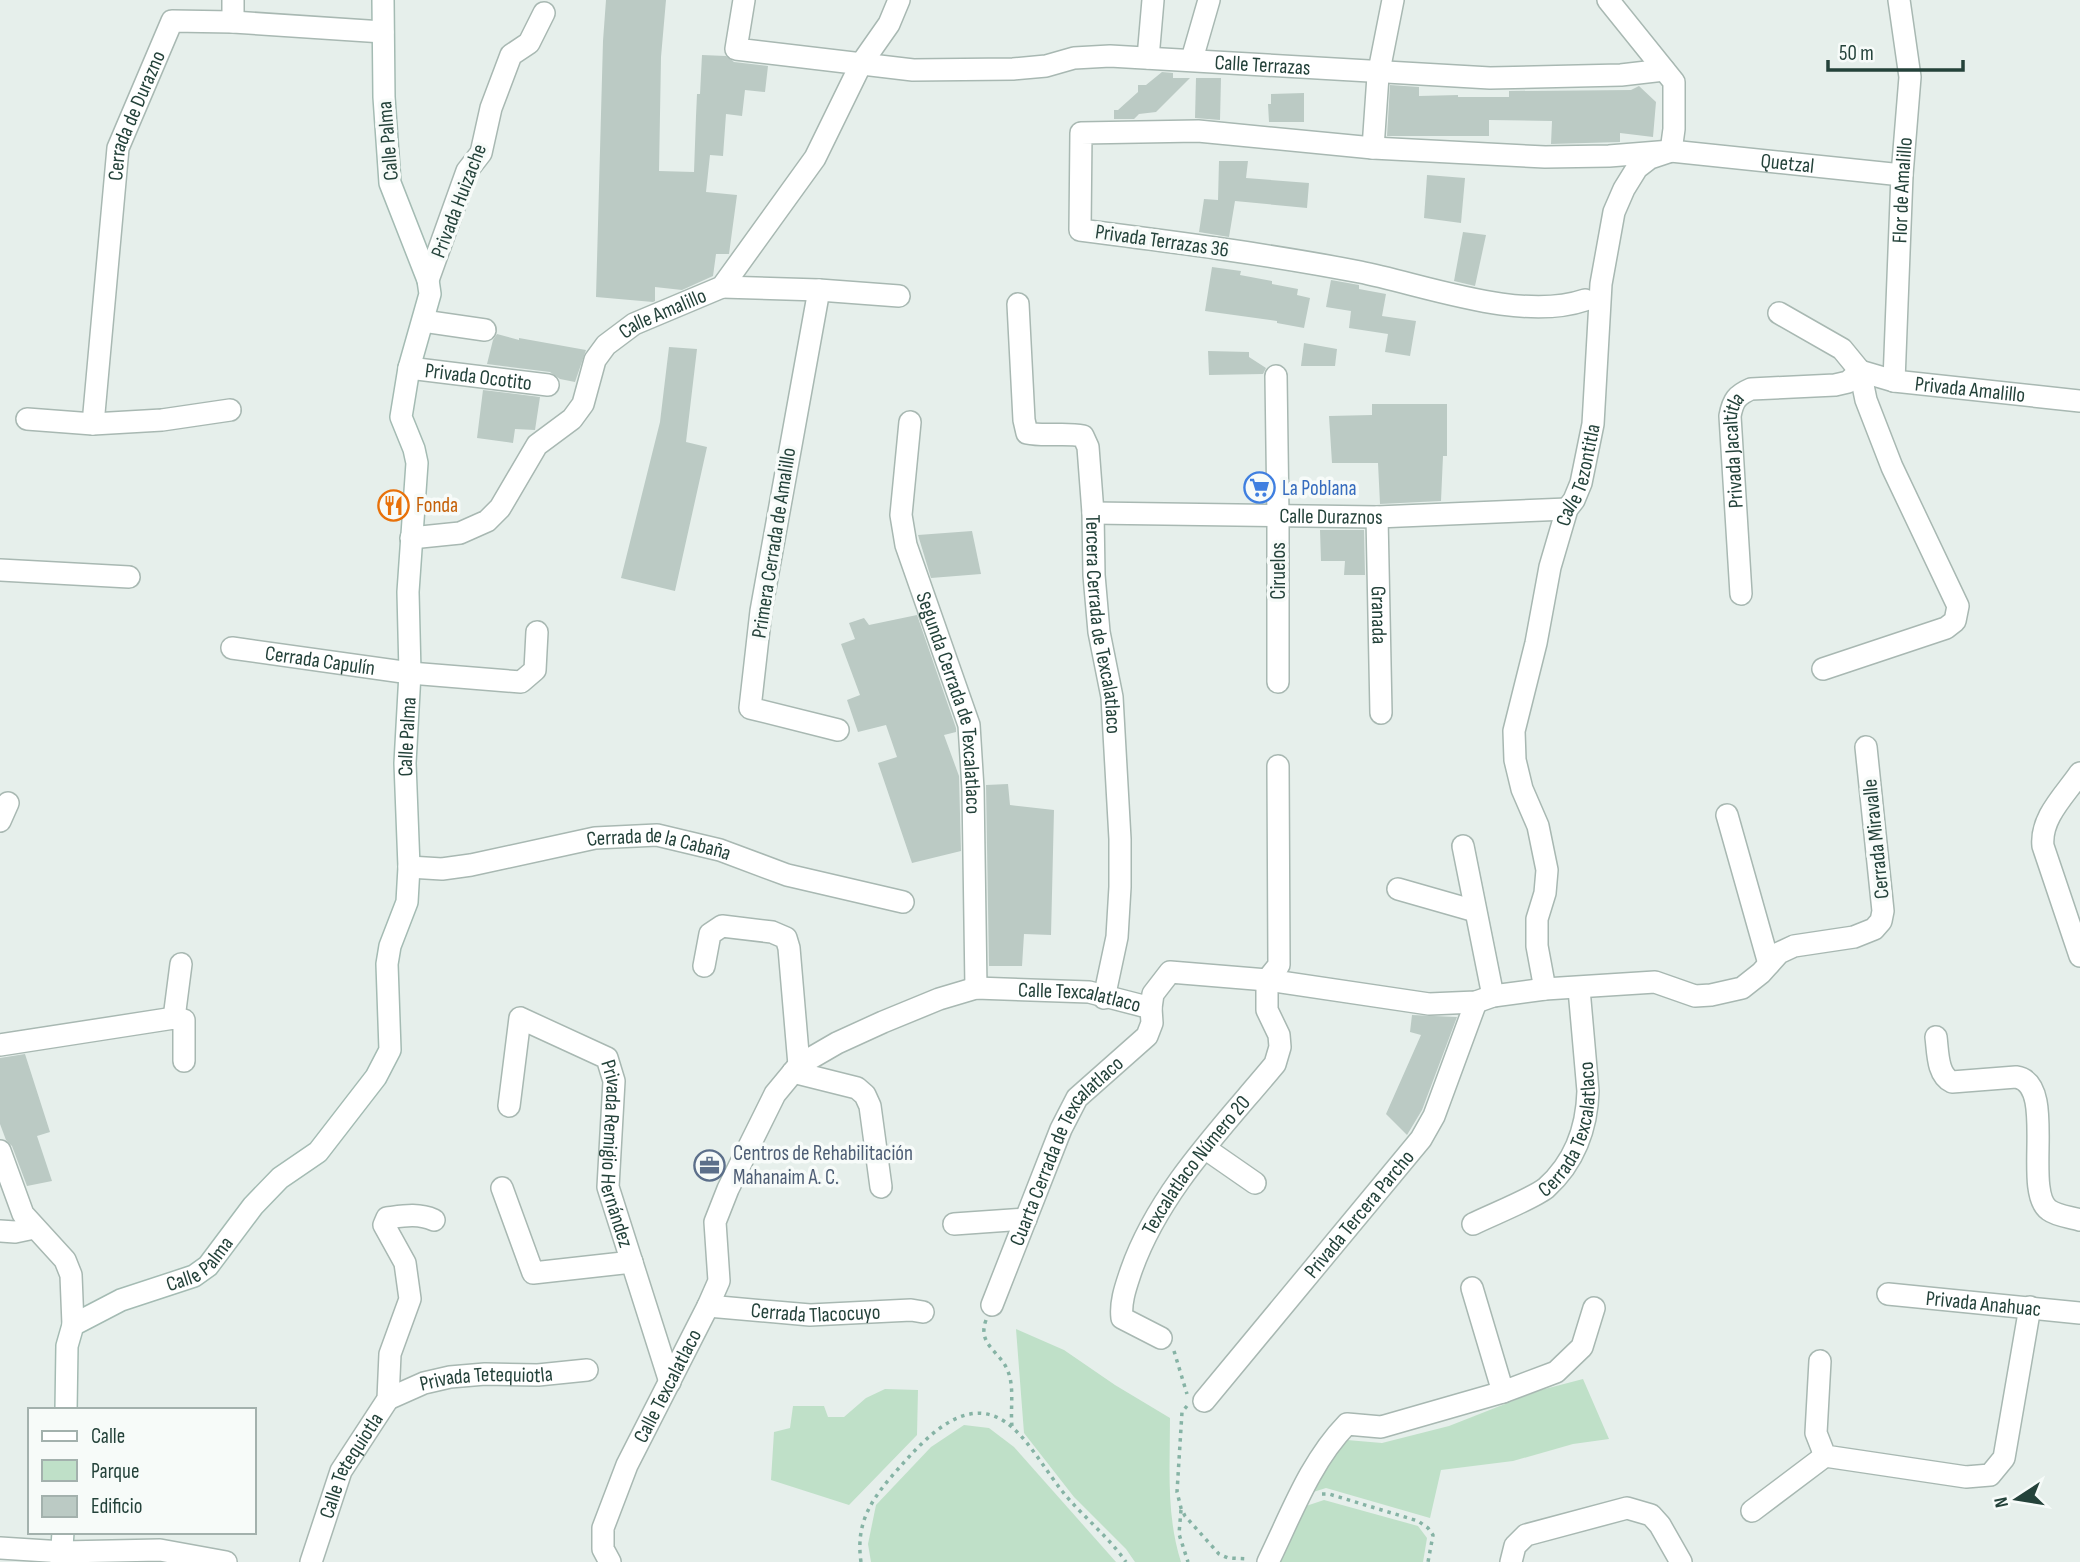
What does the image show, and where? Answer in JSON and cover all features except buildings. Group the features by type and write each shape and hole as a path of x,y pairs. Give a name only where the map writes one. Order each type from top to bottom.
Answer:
{"street":[{"path":"233,0 233,22"},
{"name":"Calle Palma","path":"73,1325 121,1300 194,1276 208,1266 253,1206 280,1178 318,1152 376,1077 390,1050 387,964 390,946 407,902 409,867 405,763 410,673 408,592 417,463 401,417 410,368 430,294 428,280 390,183 384,97 383,0"},
{"name":"Calle Terrazas","path":"744,0 736,49 913,70 1013,69 1046,66 1074,58 1110,56 1490,78 1621,75 1664,70"},
{"name":"Calle Amalillo","path":"411,538 460,533 487,521 500,508 537,445 572,419 583,404 595,360 606,345 634,324 722,287 815,158 861,64 889,24 899,0"},
{"path":"1148,58 1153,0"},
{"path":"1192,59 1209,0"},
{"path":"1373,148 1380,70 1393,0"},
{"path":"1608,0 1674,82 1671,150"},
{"name":"Flor de Amalillo","path":"1894,381 1902,175 1910,77 1899,0"},
{"name":"Privada Huizache","path":"428,280 467,171 481,153 491,108 511,55 529,43 544,13"},
{"name":"Cerrada de Durazno","path":"93,424 118,148 172,21 233,22 383,33"},
{"name":"Privada Terrazas 36","path":"1585,300 1549,306 1489,303 1347,270 1210,247 1080,230 1081,133 1198,131 1373,148 1545,157 1609,156 1671,150"},
{"name":"Quetzal","path":"1671,150 1902,175"},
{"name":"Calle Tezontitla","path":"1545,989 1537,946 1537,919 1545,893 1547,870 1538,826 1522,789 1515,760 1514,731 1536,643 1550,567 1567,509 1581,483 1593,424 1601,284 1614,212 1624,188 1637,168 1650,158 1671,150"},
{"path":"722,287 899,296"},
{"name":"Primera Cerrada de Amalillo","path":"819,290 761,611 750,708 838,730"},
{"name":"Tercera Cerrada de Texcalatlaco","path":"1018,304 1027,433 1041,436 1083,436 1088,447 1095,586 1099,632 1112,697 1120,839 1121,887 1117,937 1104,998"},
{"path":"1779,313 1842,349 1860,371 1866,400 1892,467 1958,606 1955,621 1946,628 1822,669"},
{"path":"422,321 485,330"},
{"name":"Privada Ocotito","path":"410,368 548,385"},
{"name":"Privada Amalillo","path":"1860,371 1894,381 2080,401"},
{"name":"Privada Jacaltitla","path":"1741,594 1730,416 1732,402 1739,394 1751,389 1835,385 1847,382 1860,371"},
{"name":"Ciruelos","path":"1276,376 1278,682"},
{"path":"27,419 93,424 162,420 230,410"},
{"name":"Segunda Cerrada de Texcalatlaco","path":"910,422 901,515 906,545 969,725 973,789 976,988"},
{"name":"Calle Duraznos","path":"1093,513 1377,517 1567,509"},
{"name":"Granada","path":"1377,517 1381,713"},
{"path":"0,570 129,578"},
{"name":"Cerrada Capulín","path":"232,648 410,673 521,682 535,670 537,632"},
{"name":"Cerrada Miravalle","path":"1867,747 1883,911 1881,921 1874,929"},
{"path":"1267,979 1279,965 1278,766"},
{"path":"2080,773 2048,818 2042,832 2043,846 2080,956"},
{"path":"1727,815 1769,964"},
{"name":"Cerrada de la Cabaña","path":"409,867 442,869 595,838 657,835 720,850 786,875 903,902"},
{"path":"1463,846 1475,911 1484,999"},
{"path":"1398,889 1475,911"},
{"path":"704,966 710,934 722,926 772,932 786,938 789,948 796,1069 857,1088 865,1095 870,1107 881,1187"},
{"name":"Calle Texcalatlaco","path":"610,1562 603,1549 603,1528 627,1465 709,1306 719,1281 715,1222 728,1189 775,1094 796,1069 837,1042 939,999 976,988 1089,992 1151,1008 1153,995 1170,972 1267,979 1429,1004 1545,989 1579,989 1655,982 1695,996 1711,995 1742,988 1779,953 1794,946 1854,937 1874,929"},
{"path":"181,964 179,1019 184,1061"},
{"name":"Texcalatlaco Número 20","path":"1161,1338 1122,1318 1125,1288 1147,1230 1172,1189 1275,1064 1280,1047 1279,1035 1267,1010 1267,979"},
{"name":"Cerrada Texcalatlaco","path":"1473,1224 1545,1188 1571,1158 1580,1139 1587,1107 1588,1083 1579,989"},
{"name":"Privada Tercera Parcho","path":"1195,1404 1421,1139 1434,1116 1484,999"},
{"name":"Cuarta Cerrada de Texcalatlaco","path":"992,1305 1061,1129 1077,1098 1147,1037 1152,1023 1151,1008"},
{"name":"Privada Remigio Hernández","path":"509,1106 520,1018 607,1058 614,1081 608,1187 670,1382"},
{"path":"0,1045 179,1019"},
{"path":"1936,1037 1942,1074 1946,1080 1952,1082 2016,1077 2029,1083 2034,1092 2038,1121 2038,1170 2044,1204 2049,1211 2080,1220"},
{"path":"1206,1149 1255,1183"},
{"path":"0,1150 23,1214 65,1260 71,1275 73,1325 66,1346 66,1408"},
{"name":"Privada Remigio Hernández","path":"502,1188 533,1273 632,1262"},
{"name":"Calle Tetequiotla","path":"311,1562 341,1471 388,1399 390,1354 410,1299 405,1263 384,1224 387,1218 411,1215 425,1216 433,1220"},
{"path":"954,1224 1026,1219"},
{"path":"0,1231 15,1232 34,1228"},
{"path":"1472,1289 1503,1392"},
{"name":"Privada Anahuac","path":"1888,1294 2080,1313"},
{"name":"Cerrada Tlacocuyo","path":"709,1306 810,1315 903,1310 923,1312"},
{"path":"1752,1511 1825,1456 1966,1477 1990,1475 2004,1458 2030,1307"},
{"path":"1269,1561 1294,1507 1329,1443 1347,1424 1381,1427 1503,1392 1556,1372 1582,1347 1594,1308"},
{"path":"1820,1361 1816,1433 1825,1456"},
{"name":"Privada Tetequiotla","path":"388,1399 424,1383 450,1377 485,1374 538,1375 587,1370"},
{"path":"1511,1562 1515,1546 1526,1535 1627,1508 1651,1516 1660,1525 1681,1562"},
{"path":"0,1548 160,1550 215,1561"}],"path":[{"path":"992,1305 984,1326 984,1337 987,1345 1007,1367 1011,1381 1012,1427"},
{"path":"1161,1338 1171,1344 1185,1387 1195,1404"},
{"path":"861,1562 859,1552 863,1520 873,1497 918,1447 946,1422 971,1412 992,1416 1012,1427 1064,1494 1126,1562"},
{"path":"1182,1412 1177,1492 1185,1517 1219,1554 1228,1558 1269,1561"},
{"path":"1294,1507 1315,1496 1329,1494 1418,1521 1433,1535 1429,1562"},
{"path":"1181,1507 1179,1534 1188,1562"}],"green space":[{"path":"1016,1329 1064,1350 1170,1418 1171,1509 1181,1562 1135,1562 1126,1549 1074,1497 1024,1433"},
{"path":"1583,1379 1609,1439 1573,1444 1513,1461 1441,1470 1430,1518 1326,1488 1307,1494 1331,1446 1347,1440 1382,1443 1449,1426 1541,1390"},
{"path":"885,1389 918,1390 917,1435 849,1505 771,1480 774,1432 790,1428 793,1406 824,1406 828,1417 844,1417 866,1398"},
{"path":"964,1425 989,1428 1014,1447 1116,1562 871,1562 868,1544 876,1505 931,1447"},
{"path":"1324,1500 1418,1526 1427,1538 1423,1562 1277,1562 1306,1506"}],"place":[{"name":"La Poblana","path":"1259,488"},
{"name":"Fonda","path":"393,505"},
{"name":"Centros de Rehabilitación Mahanaim A. C.","path":"710,1165"}]}
